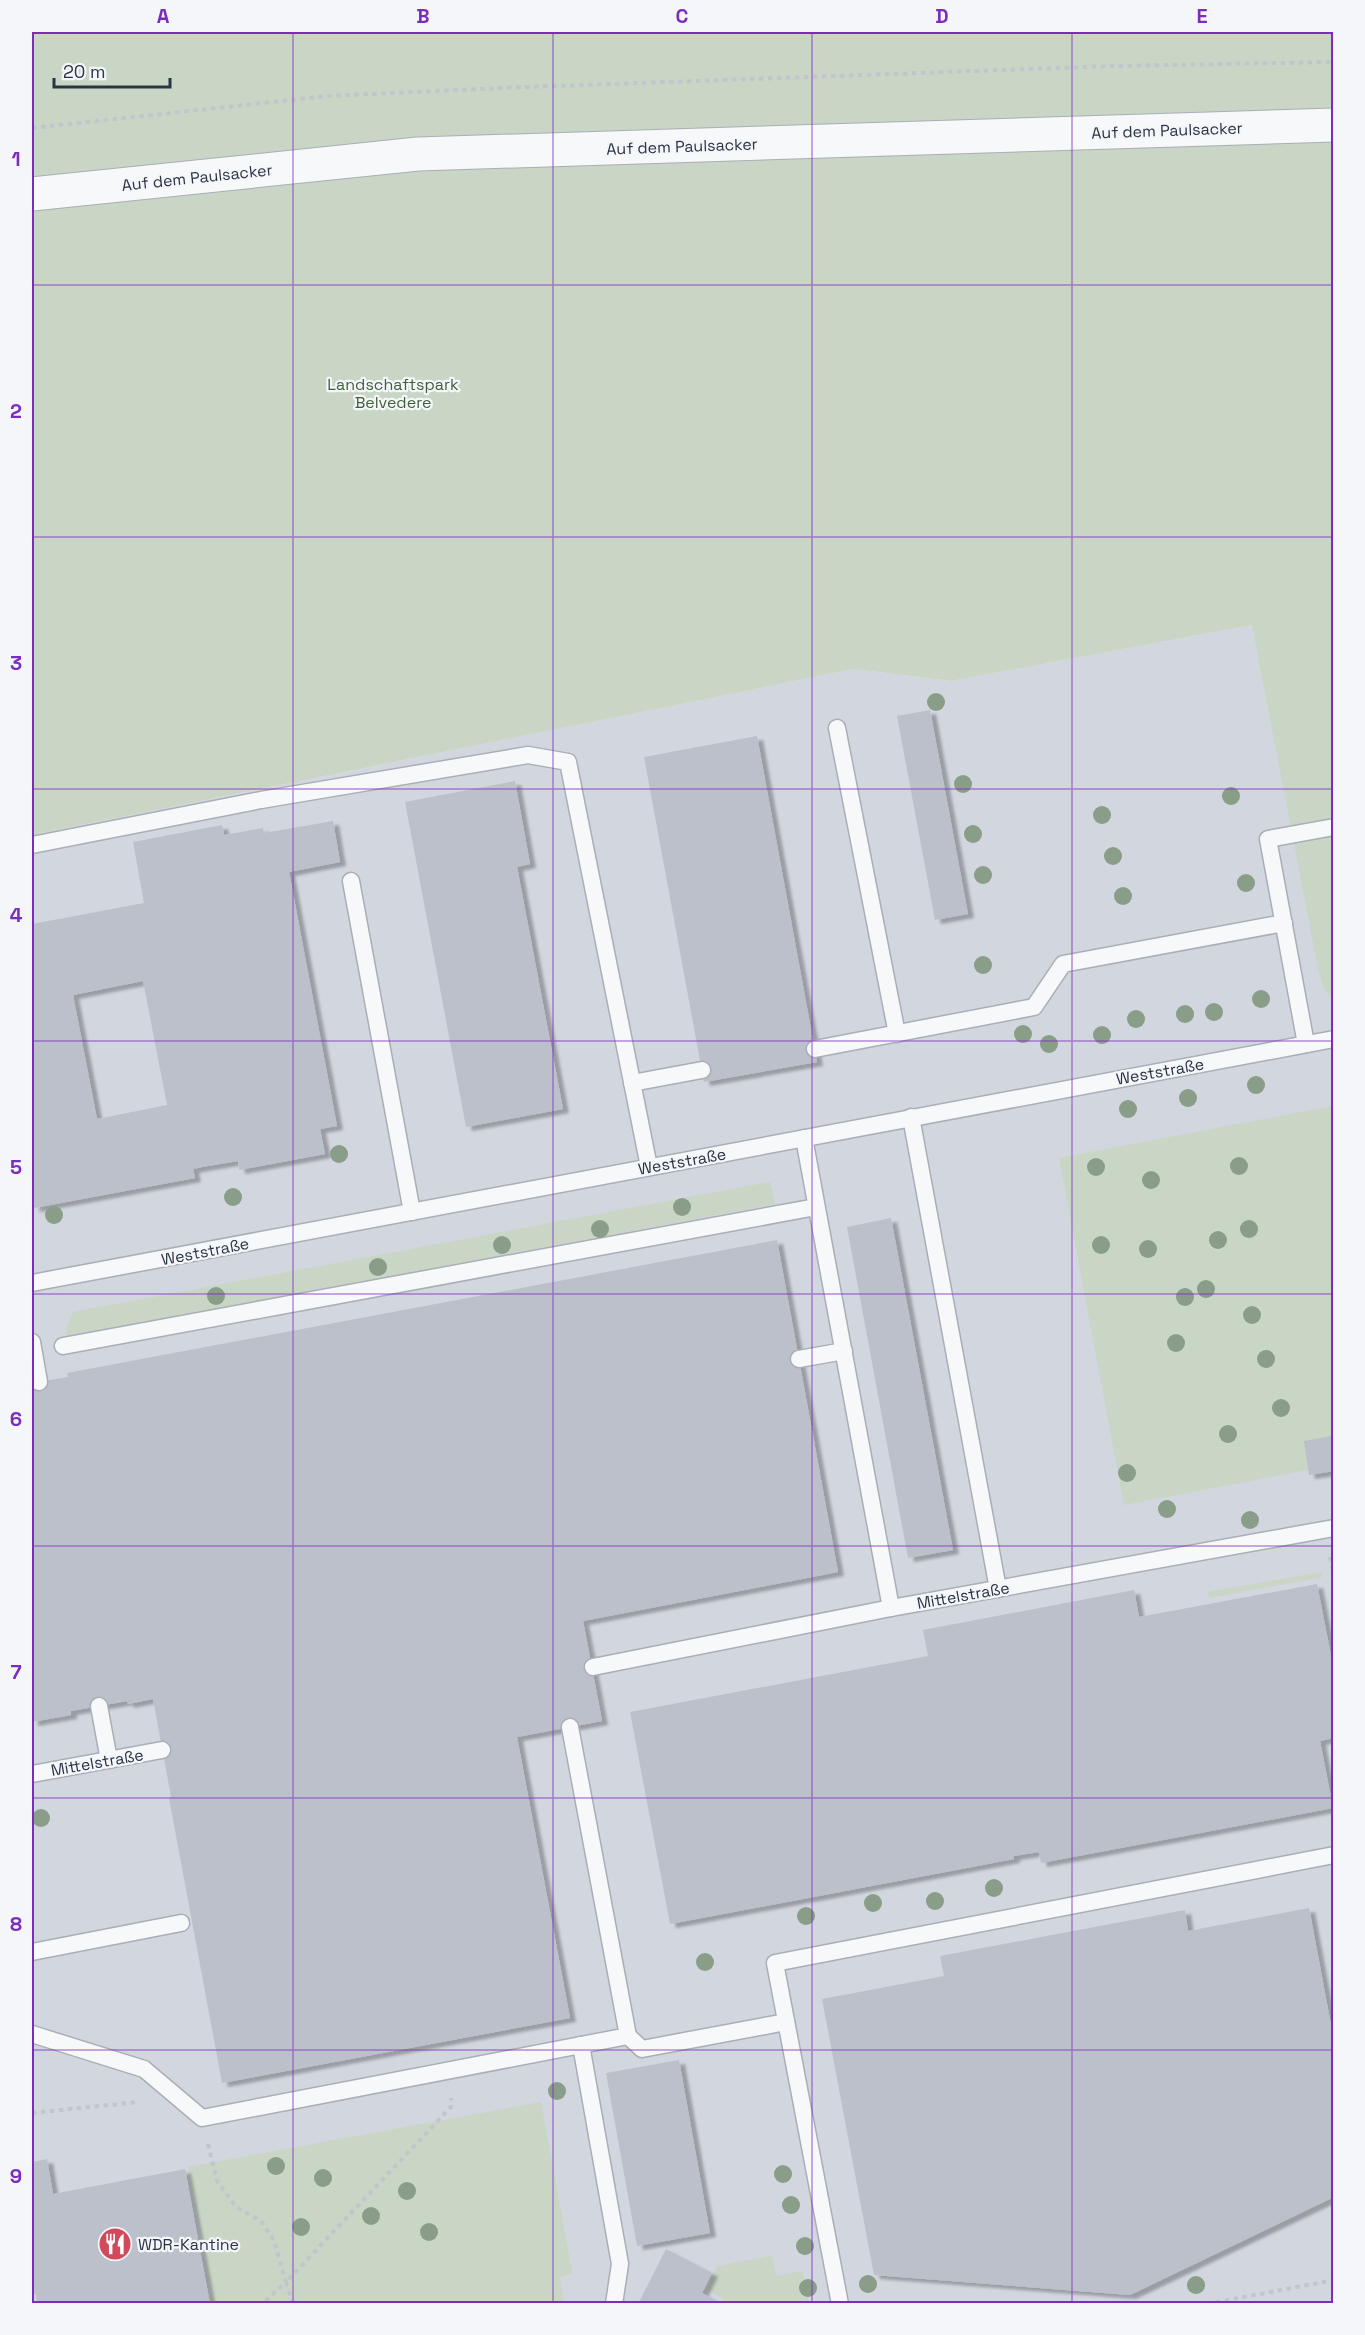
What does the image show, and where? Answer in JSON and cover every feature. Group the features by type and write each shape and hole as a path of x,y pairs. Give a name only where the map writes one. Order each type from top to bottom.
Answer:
{"street":[{"name":"Auf dem Paulsacker","path":"32,194 418,154 1334,125"}],"lane":[{"path":"837,728 897,1034"},
{"path":"32,845 261,800 528,755 568,762 649,1167"},
{"path":"1306,1044 1268,839 1334,827"},
{"path":"351,881 412,1212"},
{"path":"815,1049 1034,1007 1063,964 1284,922"},
{"name":"Weststraße","path":"32,1283 1334,1039"},
{"path":"632,1083 702,1070"},
{"path":"912,1117 998,1589"},
{"path":"804,1138 891,1608"},
{"path":"63,1346 816,1206"},
{"path":"32,1342 39,1382"},
{"path":"799,1359 844,1351"},
{"name":"Mittelstraße","path":"593,1667 891,1608 1334,1528"},
{"path":"99,1706 109,1760"},
{"path":"570,1727 628,2036 642,2049 786,2022"},
{"name":"Mittelstraße","path":"32,1774 162,1750"},
{"path":"840,2304 775,1962 1334,1855"},
{"path":"32,1952 182,1923"},
{"path":"32,2034 144,2069 202,2118 628,2036"},
{"path":"581,2045 620,2264 614,2304"}],"path":[{"path":"32,128 339,96 1113,66 1334,62"},
{"path":"262,2304 286,2282 451,2107 450,2070"},
{"path":"32,2113 177,2097"},
{"path":"202,2118 217,2181 236,2207 261,2221 274,2241 293,2304"},
{"path":"1207,2304 1334,2280"}],"shaded area":[{"path":"1252,625 1333,646 1333,2303 32,2304 32,835 854,669 951,681"}],"green space":[{"name":"Landschaftspark Belvedere","path":"32,32 1333,32 1333,1000 1324,989 1318,969 1252,625 951,681 854,669 32,835"},
{"path":"1333,1106 1333,1465 1124,1505 1059,1158"},
{"path":"770,1182 775,1204 67,1337 66,1328 73,1312"},
{"path":"1321,1572 1322,1577 1209,1598 1208,1592"},
{"path":"541,2102 572,2271 572,2274 560,2277 564,2303 213,2303 188,2167"},
{"path":"772,2256 776,2276 803,2271 809,2303 722,2303 724,2299 707,2290 717,2266"}],"building":[{"path":"930,710 968,914 935,920 897,716"},
{"path":"757,736 817,1062 704,1082 644,757"},
{"path":"515,781 530,864 517,867 563,1109 466,1127 405,802"},
{"path":"333,821 340,862 289,872 337,1126 320,1129 325,1154 239,1170 238,1161 202,1167 193,1169 195,1178 34,1208 32,1193 32,924 144,903 133,842 222,825 224,835 263,828 264,833","holes":["143,981 167,1105 97,1119 73,995"]},
{"path":"891,1218 953,1550 908,1558 847,1227"},
{"path":"777,1240 838,1572 583,1621 602,1721 517,1737 570,2018 222,2083 153,1699 71,1711 71,1715 32,1722 32,1383 68,1377 67,1373"},
{"path":"1331,1436 1334,1471 1309,1475 1304,1441"},
{"path":"1317,1584 1334,1671 1334,1738 1320,1741 1333,1808 1041,1863 1039,1852 1014,1856 1014,1859 670,1924 630,1712 928,1656 923,1630 1134,1590 1139,1617"},
{"path":"1309,1908 1334,2041 1334,2197 1130,2295 874,2275 822,1999 944,1976 940,1956 1185,1910 1188,1931"},
{"path":"679,2060 710,2233 637,2246 606,2073"},
{"name":"WDR-Kantine","path":"47,2159 53,2194 185,2169 210,2304 37,2304 36,2294 32,2295 32,2162"},
{"path":"666,2249 712,2273 702,2293 722,2304 638,2304"}],"place":[{"name":"WDR-Kantine","path":"115,2244"}]}
